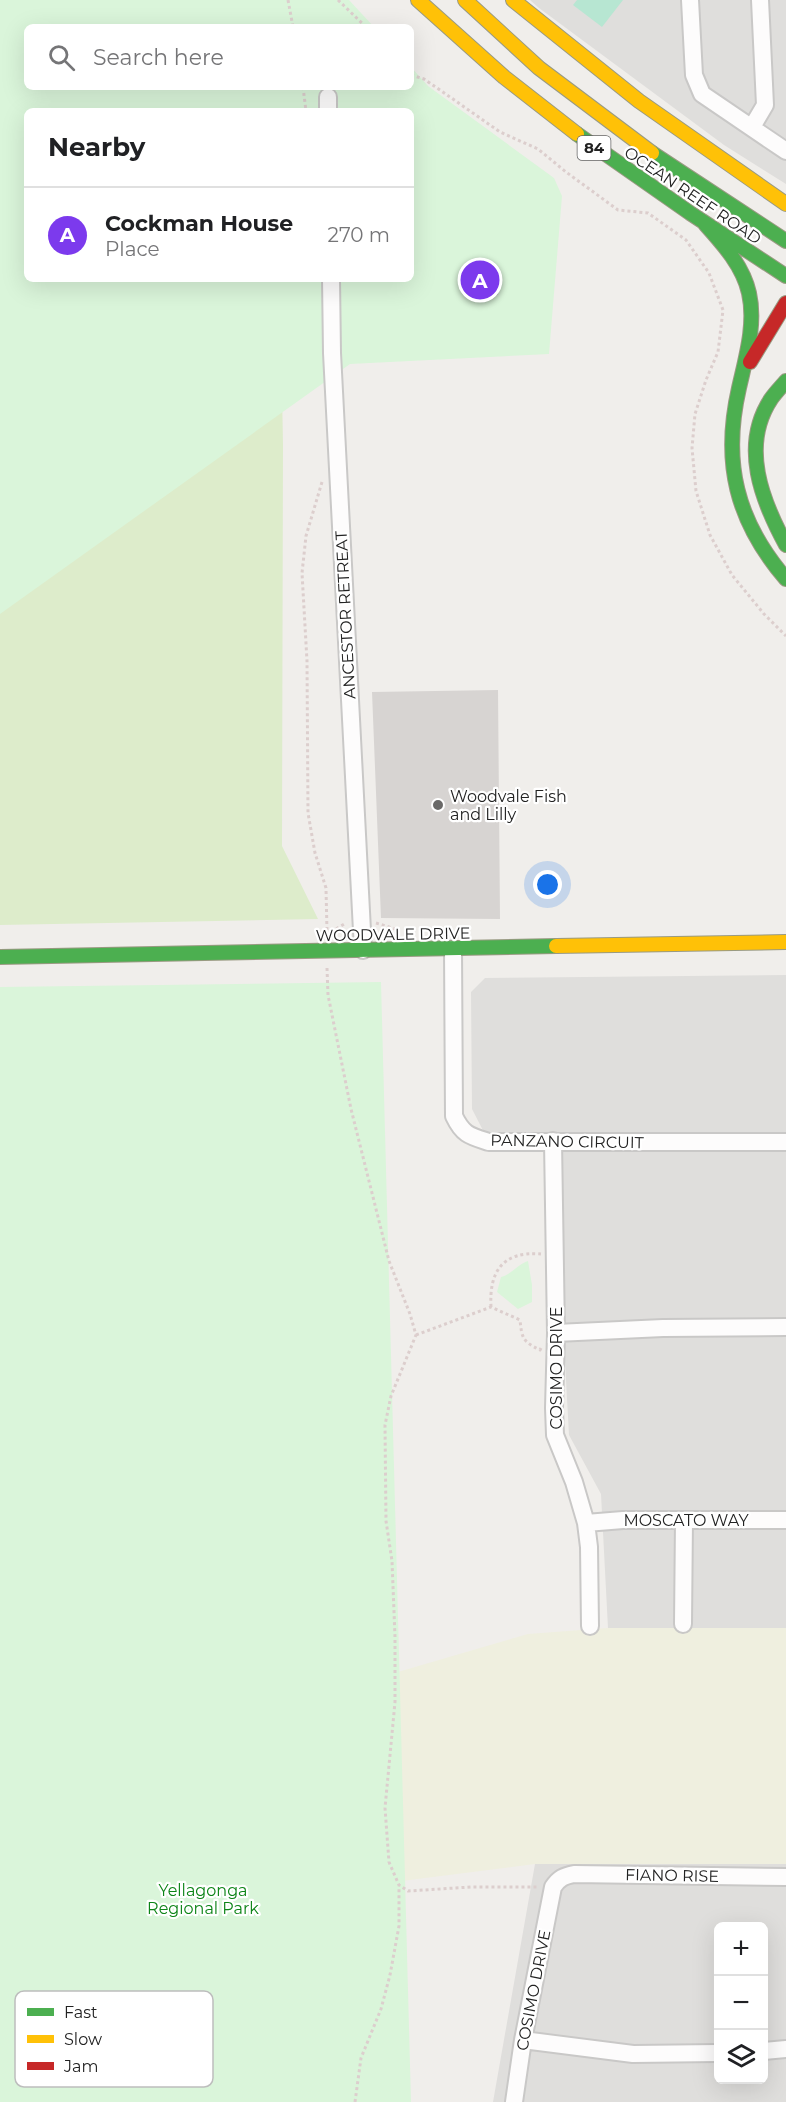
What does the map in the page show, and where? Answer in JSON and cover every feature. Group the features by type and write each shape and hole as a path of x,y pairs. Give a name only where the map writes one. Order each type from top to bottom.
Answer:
{"main road":[{"name":"OCEAN REEF ROAD","path":"418,0 536,104 593,147 786,276"},
{"name":"OCEAN REEF ROAD","path":"465,0 547,75 609,122 692,181 786,241"},
{"path":"513,0 639,101 786,204"},
{"path":"705,224 732,254 749,293 751,314 745,369 733,419 732,471 738,498 748,524 762,549 786,579"},
{"path":"745,369 786,303"},
{"path":"786,381 773,394 760,419 755,466 767,511 786,545"},
{"name":"WOODVALE DRIVE","path":"0,957 786,942"}],"street":[{"path":"690,0 694,75 702,94 786,151"},
{"path":"752,127 765,105 760,0"},
{"name":"ANCESTOR RETREAT","path":"331,282 332,353 363,950"},
{"name":"PANZANO CIRCUIT","path":"453,950 454,1116 459,1127 469,1136 489,1142 786,1142"},
{"name":"COSIMO DRIVE","path":"553,1141 550,1337 555,1435 574,1482 590,1547 590,1626"},
{"path":"550,1337 663,1328 786,1327"},
{"name":"MOSCATO WAY","path":"585,1523 623,1520 786,1520"},
{"path":"683,1624 684,1520"},
{"name":"FIANO RISE","path":"556,1883 565,1876 574,1874 786,1877"},
{"name":"COSIMO DRIVE","path":"514,2102 523,2040 556,1883"},
{"path":"523,2040 633,2054 714,2053"},
{"path":"768,2051 786,2049"}],"path":[{"path":"288,0 292,24"},
{"path":"338,0 363,24"},
{"path":"414,76 424,79 500,132 538,149 618,210 648,213 686,240 709,273 723,310 718,352 695,414 692,448 696,491 710,535 732,575 764,614 786,636"},
{"path":"303,90 306,108"},
{"path":"324,474 306,536 302,573 307,661 308,813 315,853 326,888 328,995 351,1109 389,1261 416,1335 392,1396 385,1425 386,1521 392,1561 395,1702 385,1808 389,1862 399,1885 399,1926 381,2010 361,2058 355,2102"},
{"path":"491,1307 490,1290 493,1280 496,1271 506,1260 527,1253 543,1255"},
{"path":"416,1335 491,1307 520,1320 521,1336 528,1344 540,1350 550,1337"},
{"path":"399,1885 408,1891 418,1891 556,1883"}],"shaded area":[{"path":"530,0 786,0 786,184 724,145"},
{"path":"786,975 786,1628 608,1628 601,1494 569,1435 553,1141 489,1142 472,1109 471,992 485,978"},
{"path":"535,1864 786,1864 786,2102 493,2102"}],"green space":[{"path":"0,0 24,24 24,90 27,90 27,108 24,108 24,282 280,282 283,445 282,846 318,919 0,925"},
{"path":"0,0 349,0 371,24 24,24 24,90 414,90 414,70 428,86 554,178 562,196 549,354 350,364 0,614"},
{"path":"577,0 623,0 602,27 573,5"},
{"name":"Yellagonga Regional Park","path":"381,982 411,2102 0,2102 0,987"},
{"path":"528,1261 532,1302 518,1309 497,1292 501,1277"},
{"path":"608,1628 786,1628 786,1864 535,1864 378,1884 391,1674 528,1634"}],"building":[{"path":"493,262 498,295 467,299 462,266"},
{"name":"Woodvale Fish and Lilly","path":"498,690 500,919 381,918 372,692"}],"traffic: fast":[{"path":"577,134 690,213 786,276"},
{"path":"652,153 786,241"},
{"path":"705,224 737,265 746,283 751,305 751,329 734,415 732,441 737,490 755,535 786,579"},
{"path":"786,381 771,399 762,417 757,435 756,454 763,492 786,545"},
{"path":"0,957 556,946"}],"traffic: slow":[{"path":"418,0 504,77 577,134"},
{"path":"465,0 539,68 652,153"},
{"path":"513,0 639,101 786,204"},
{"path":"556,946 786,942"}],"traffic: jam":[{"path":"750,362 786,303"}],"place":[{"name":"Cockman House","path":"480,280"},
{"name":"Woodvale Fish and Lilly","path":"438,805"}]}
